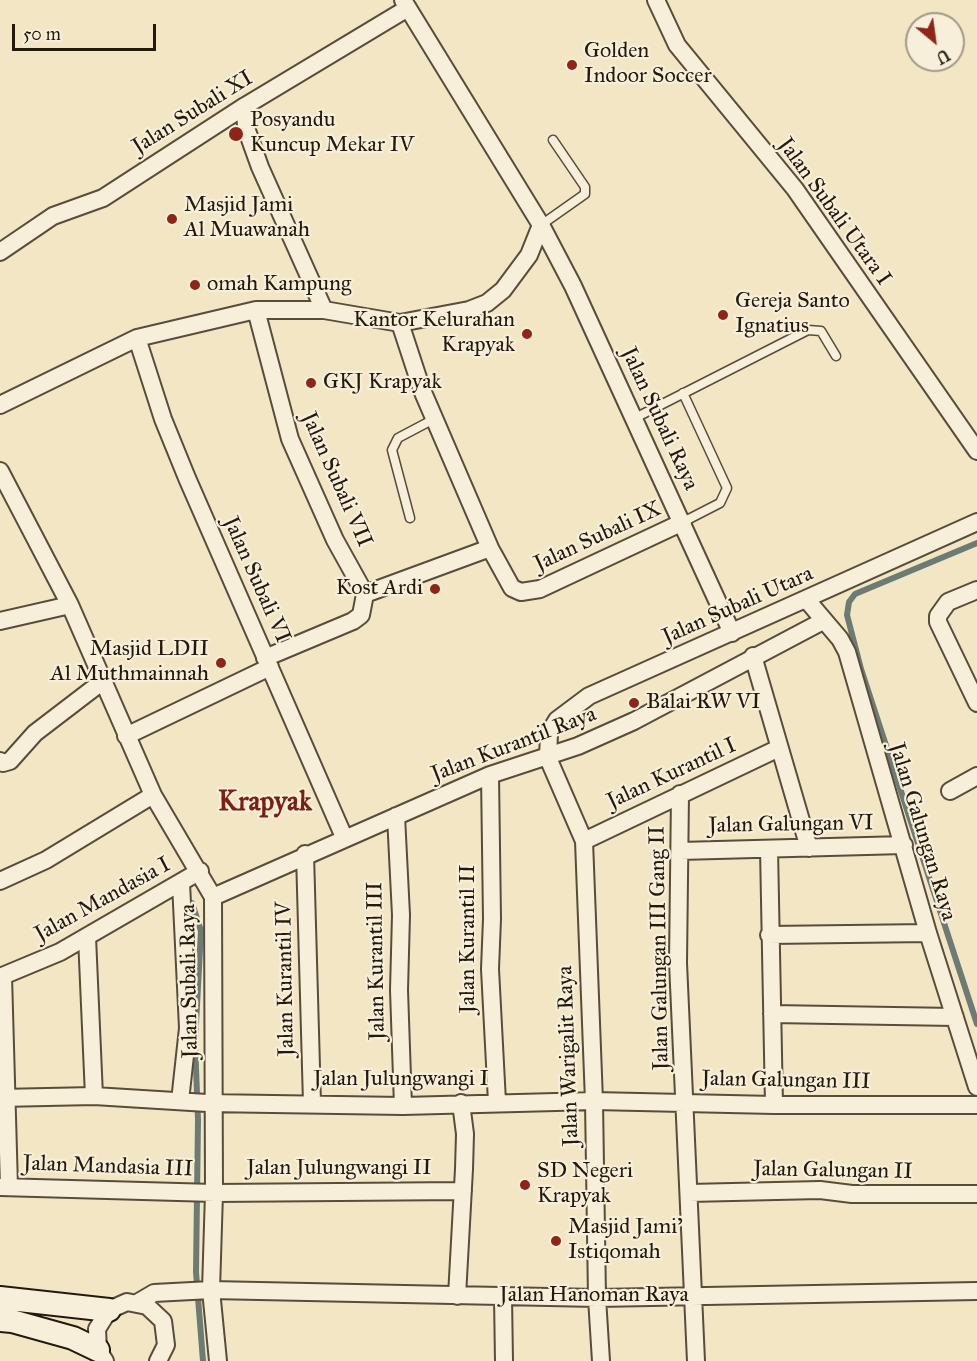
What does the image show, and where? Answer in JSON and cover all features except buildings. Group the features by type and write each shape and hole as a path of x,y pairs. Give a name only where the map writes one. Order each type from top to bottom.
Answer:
{"street":[{"name":"Jalan Subali Utara I","path":"656,0 677,45 795,189 977,451"},
{"name":"Jalan Subali XI","path":"0,252 53,216 103,198 406,4"},
{"name":"Jalan Subali Raya","path":"406,4 541,225 573,286 732,633"},
{"path":"245,106 246,128 260,167 324,310"},
{"path":"0,405 137,338 256,310 324,310 400,323 445,316 487,303 517,274 541,225"},
{"name":"Jalan Subali VII","path":"256,310 290,439 335,540 365,594"},
{"path":"126,736 268,662 353,621 361,615 365,594 490,548 434,419 408,352 400,323"},
{"name":"Jalan Subali VI","path":"137,338 163,419 187,478 344,837"},
{"name":"Jalan Subali Raya","path":"0,471 70,605 150,797 189,878 213,897 211,1103 200,1192 200,1291 218,1361"},
{"name":"Jalan Subali IX","path":"490,548 512,588 521,592 531,591 683,522"},
{"name":"Jalan Subali Utara","path":"548,758 549,733 557,720 589,696 977,523"},
{"path":"977,590 948,602 938,615 938,622 977,703"},
{"name":"Jalan Galungan Raya","path":"806,600 847,652 928,933 977,1087"},
{"path":"0,621 70,605"},
{"name":"Jalan Kurantil Raya","path":"213,897 305,854 490,775 548,758 634,721 823,621"},
{"path":"753,657 808,848"},
{"path":"0,761 3,763 10,760 35,733 103,681"},
{"name":"Jalan Kurantil I","path":"584,841 779,748"},
{"name":"Jalan Warigalit Raya","path":"548,758 584,841 594,1101 597,1298 601,1361"},
{"name":"Jalan Kurantil II","path":"490,775 492,919 490,969 497,1102"},
{"path":"950,791 977,776"},
{"name":"Jalan Galungan III Gang II","path":"680,794 678,963 686,1102"},
{"path":"0,881 46,860 150,797"},
{"name":"Jalan Kurantil III","path":"396,816 401,915 399,990 403,1106"},
{"name":"Jalan Galungan VI","path":"680,851 904,845"},
{"path":"769,849 774,1105"},
{"name":"Jalan Kurantil IV","path":"305,854 312,1103"},
{"path":"184,1102 188,1028 189,878"},
{"name":"Jalan Mandasia I","path":"2,976 60,952 189,878"},
{"path":"769,936 928,933"},
{"path":"87,937 94,1096"},
{"path":"2,976 4,1187"},
{"path":"772,1014 955,1017"},
{"name":"Jalan Julungwangi I","path":"4,1098 94,1096 211,1103 403,1106 594,1101"},
{"name":"Jalan Galungan III","path":"594,1101 774,1105 977,1104"},
{"path":"686,1102 696,1361"},
{"path":"457,1296 465,1134 461,1103"},
{"name":"Jalan Mandasia III","path":"4,1187 200,1192"},
{"name":"Jalan Galungan II","path":"688,1193 820,1190 852,1194 977,1194"},
{"name":"Jalan Julungwangi II","path":"200,1192 463,1191"},
{"name":"Jalan Hanoman Raya","path":"109,1310 117,1305 138,1302 154,1293 200,1291 597,1298 977,1291"},
{"path":"160,1359 167,1339 163,1321 163,1304 170,1293"},
{"path":"503,1297 504,1361"},
{"path":"0,1298 109,1310 97,1329 101,1356"},
{"path":"138,1302 155,1311 163,1321"},
{"path":"0,1320 12,1321 72,1338 101,1356"}],"lane":[{"path":"541,225 585,194 585,187 553,140"},
{"path":"633,419 808,330 821,331 836,356"},
{"path":"683,393 727,488 720,503 683,522"},
{"path":"411,518 392,450 398,438 434,419"}],"waterway":[{"path":"977,543 855,594 849,602 847,615 861,669 977,1024"},
{"path":"192,903 201,931 195,1042 198,1120 196,1272 203,1361"}],"place":[{"name":"Golden Indoor Soccer","path":"572,65"},
{"name":"Posyandu Kuncup Mekar IV","path":"236,134"},
{"name":"Masjid Jami Al Muawanah","path":"172,219"},
{"name":"omah Kampung","path":"195,285"},
{"name":"Gereja Santo Ignatius","path":"723,315"},
{"name":"Kantor Kelurahan Krapyak","path":"527,334"},
{"name":"GKJ Krapyak","path":"311,383"},
{"name":"Kost Ardi","path":"435,589"},
{"name":"Masjid LDII Al Muthmainnah","path":"221,663"},
{"name":"Balai RW VI","path":"634,703"},
{"name":"SD Negeri Krapyak","path":"525,1185"},
{"name":"Masjid Jami' Istiqomah","path":"556,1241"}],"district":[{"name":"Krapyak","path":"265,803"}]}
